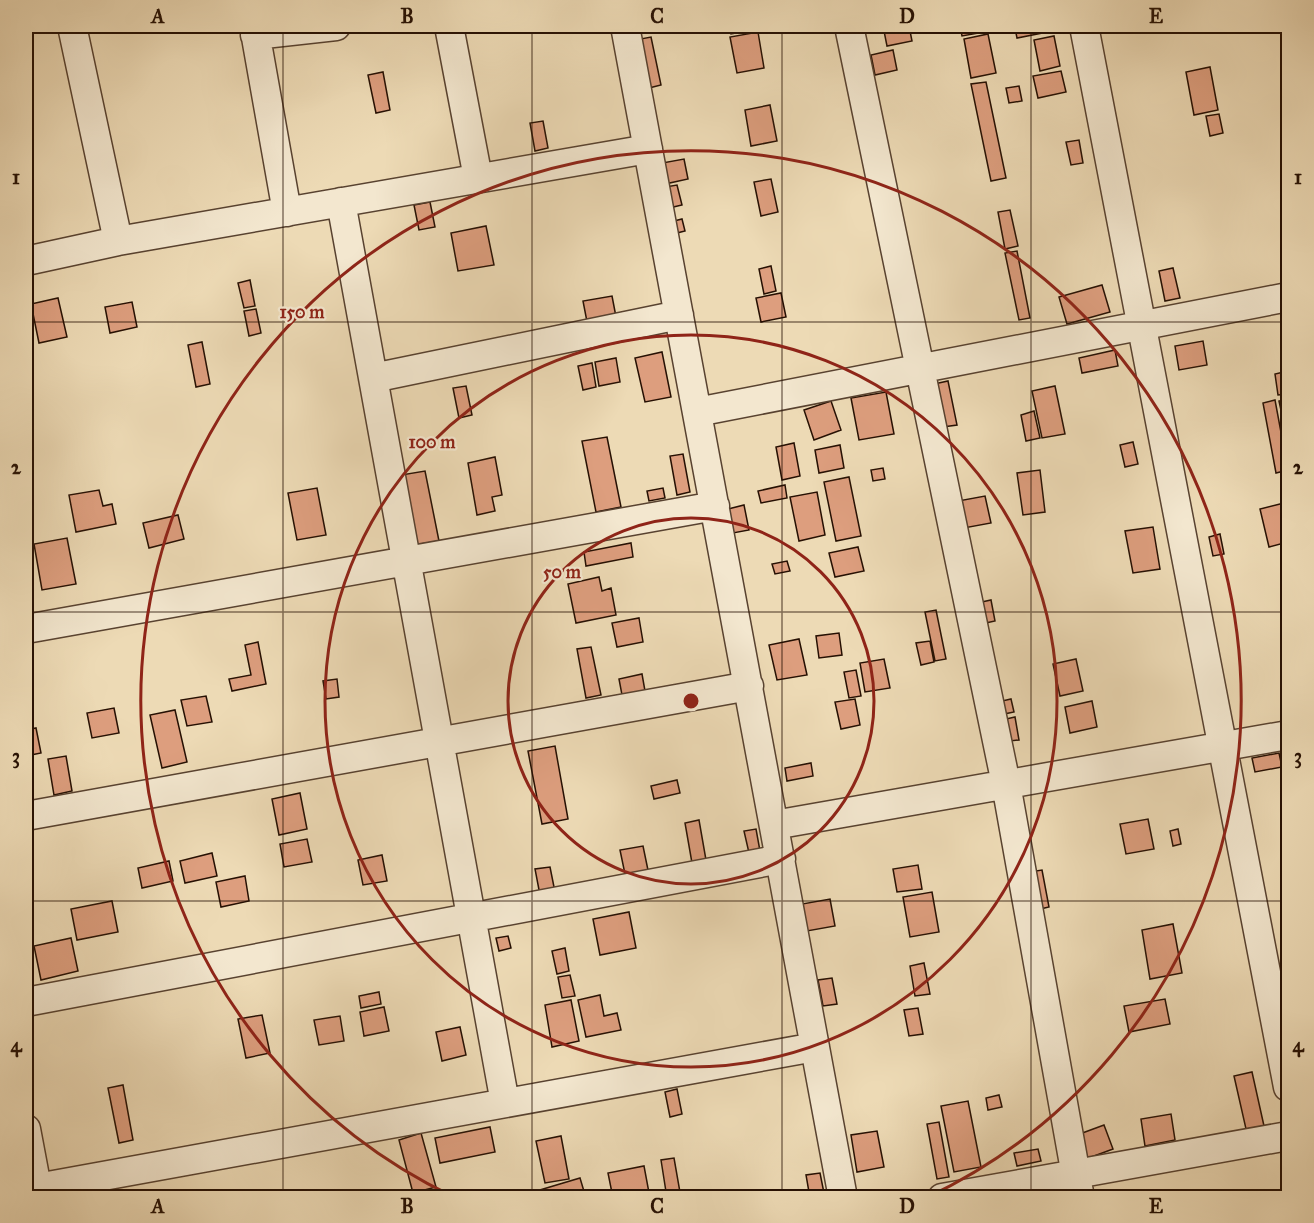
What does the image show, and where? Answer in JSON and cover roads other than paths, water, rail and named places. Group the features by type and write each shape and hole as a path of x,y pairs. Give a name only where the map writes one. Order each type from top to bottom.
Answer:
{"street":[{"path":"72,26 117,242"},
{"path":"287,212 254,30 336,26"},
{"path":"449,26 478,178"},
{"path":"625,26 843,1197"},
{"path":"849,26 1006,784 1078,1186"},
{"path":"1084,26 1288,1087"},
{"path":"26,261 117,242 648,148"},
{"path":"341,202 505,1103"},
{"path":"697,412 1288,297"},
{"path":"373,378 679,315"},
{"path":"26,629 715,506"},
{"path":"26,816 748,686"},
{"path":"774,825 1288,735"},
{"path":"26,1002 780,860"},
{"path":"26,1129 38,1193 505,1103 815,1047"},
{"path":"942,1197 1078,1186 1288,1136"}]}
